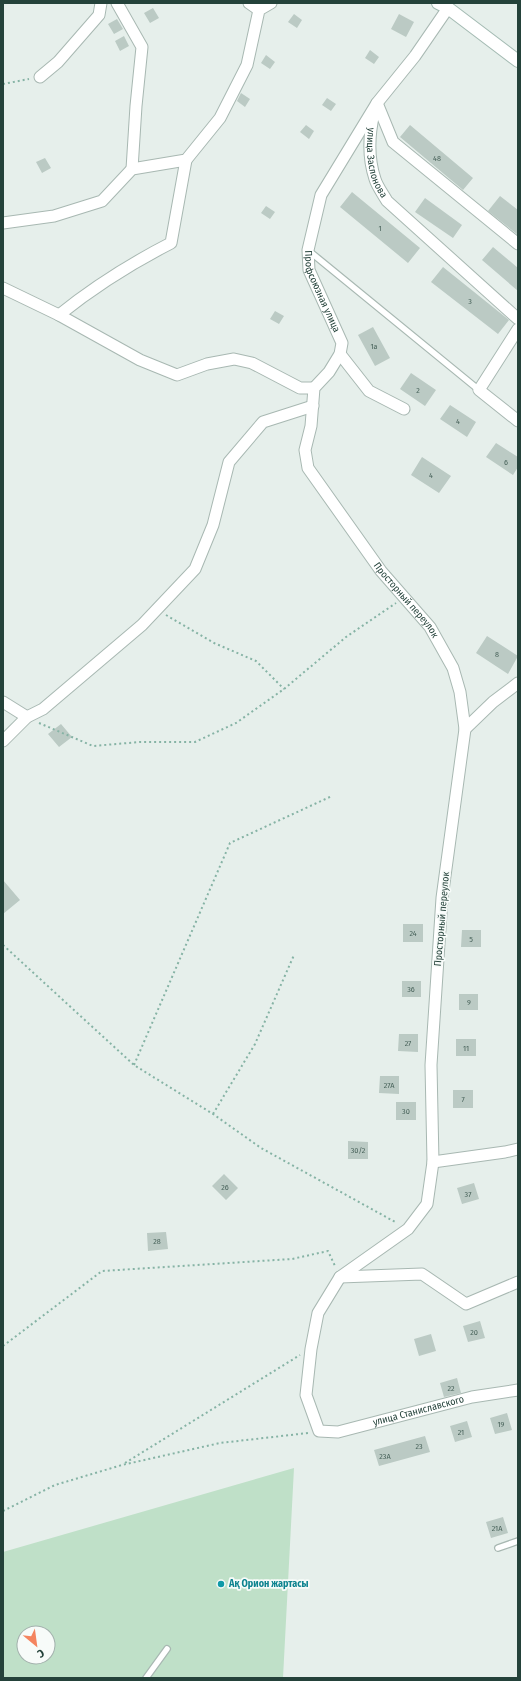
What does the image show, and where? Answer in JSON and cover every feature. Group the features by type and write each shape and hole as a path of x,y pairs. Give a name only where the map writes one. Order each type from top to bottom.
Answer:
{"main road":[{"path":"443,6 518,61"}],"street":[{"path":"40,78 58,62 99,15 101,3"},
{"path":"117,3 142,47 132,169"},
{"path":"249,3 260,10"},
{"path":"59,315 95,286 136,260 171,243 186,160 220,118 247,65 260,10 271,3"},
{"name":"Профсоюзная улица","path":"340,354 342,343 309,270 308,250 321,195 377,103 415,56 443,6"},
{"name":"улица Заслонова","path":"377,103 394,142 518,244"},
{"name":"улица Заслонова","path":"377,103 370,131 371,157 375,179 387,201 518,319"},
{"path":"3,223 54,216 102,201 132,169 186,160"},
{"path":"3,288 59,315 140,360 177,376 207,364 234,359 252,363 300,388 314,388"},
{"path":"518,329 479,390 518,421"},
{"path":"3,741 27,717 42,709 81,678 142,625 195,569 214,525 229,462 263,422 313,406 314,388 329,372 340,354 369,392 404,409"},
{"name":"Просторный переулок","path":"313,406 311,426 304,450 308,468 381,571 430,626 453,668 460,692 465,729 442,898 431,1064 433,1162 427,1204 408,1229 340,1277 318,1313 311,1349 306,1395 319,1431"},
{"path":"465,729 493,702 518,683"},
{"path":"3,702 27,717"},
{"path":"433,1162 518,1149"},
{"path":"340,1277 422,1274 466,1304 518,1282"},
{"name":"улица Станиславского","path":"319,1431 338,1432 472,1397 518,1390"}],"lane":[{"path":"308,250 479,390"},
{"path":"498,1548 518,1541"},
{"path":"146,1678 167,1649"}],"path":[{"path":"3,84 40,78"},
{"path":"27,717 93,746 140,742 195,742 236,723 284,689 346,637 405,597"},
{"path":"156,610 214,643 256,661 284,689"},
{"path":"134,1065 230,843 332,796"},
{"path":"3,945 134,1065 213,1114 261,1148 408,1229"},
{"path":"213,1114 255,1044 294,955"},
{"path":"3,1346 102,1271 292,1259 328,1251 340,1277"},
{"path":"122,1465 311,1349"},
{"path":"3,1510 56,1485 122,1465 220,1443 319,1431"}],"green space":[{"path":"294,1468 283,1678 3,1678 3,1552"}],"building":[{"path":"153,8 159,18 150,23 144,13"},
{"path":"294,14 302,20 297,28 288,22"},
{"path":"399,14 414,22 406,37 391,29"},
{"path":"117,19 123,29 114,34 108,24"},
{"path":"124,36 129,46 120,51 115,41"},
{"path":"370,50 379,57 374,64 365,58"},
{"path":"266,55 275,62 270,69 261,63"},
{"path":"241,93 250,99 245,107 237,101"},
{"path":"327,98 336,104 331,111 322,105"},
{"path":"306,125 314,131 309,139 300,132"},
{"path":"410,125 473,178 463,190 400,137"},
{"path":"45,158 51,168 42,173 36,162"},
{"path":"352,192 420,248 408,263 340,207"},
{"path":"500,196 518,210 518,235 488,211"},
{"path":"425,198 462,225 453,238 415,212"},
{"path":"266,206 275,212 270,219 261,213"},
{"path":"493,247 518,268 518,291 482,260"},
{"path":"443,267 509,320 498,334 431,282"},
{"path":"275,311 284,316 279,324 270,319"},
{"path":"373,327 390,358 375,366 358,335"},
{"path":"411,373 436,390 425,406 400,389"},
{"path":"450,405 476,422 467,437 440,419"},
{"path":"496,443 518,457 518,467 513,475 486,457"},
{"path":"422,457 451,476 439,493 411,475"},
{"path":"487,636 518,656 508,674 476,653"},
{"path":"61,724 72,737 59,747 48,734"},
{"path":"3,880 20,900 3,914"},
{"path":"403,924 423,924 423,942 403,942"},
{"path":"462,930 481,930 481,947 461,947"},
{"path":"402,981 421,981 421,997 402,997"},
{"path":"459,994 478,994 478,1010 459,1010"},
{"path":"399,1034 418,1034 418,1052 398,1051"},
{"path":"456,1039 476,1039 476,1056 456,1056"},
{"path":"380,1076 399,1076 399,1094 379,1093"},
{"path":"453,1090 473,1090 473,1108 453,1108"},
{"path":"396,1102 416,1102 416,1120 396,1120"},
{"path":"348,1141 368,1142 368,1159 348,1159"},
{"path":"224,1174 238,1188 226,1200 212,1186"},
{"path":"474,1183 479,1199 462,1204 457,1188"},
{"path":"166,1232 168,1249 148,1251 147,1233"},
{"path":"480,1321 485,1338 468,1342 463,1326"},
{"path":"431,1334 436,1351 419,1356 414,1339"},
{"path":"457,1378 461,1393 444,1397 440,1383"},
{"path":"507,1413 512,1430 495,1434 490,1418"},
{"path":"467,1421 472,1437 455,1442 450,1426"},
{"path":"425,1436 430,1452 379,1466 374,1450"},
{"path":"503,1517 508,1533 491,1538 486,1522"}],"place":[{"name":"Ақ Орион жартасы","path":"221,1584"}]}
